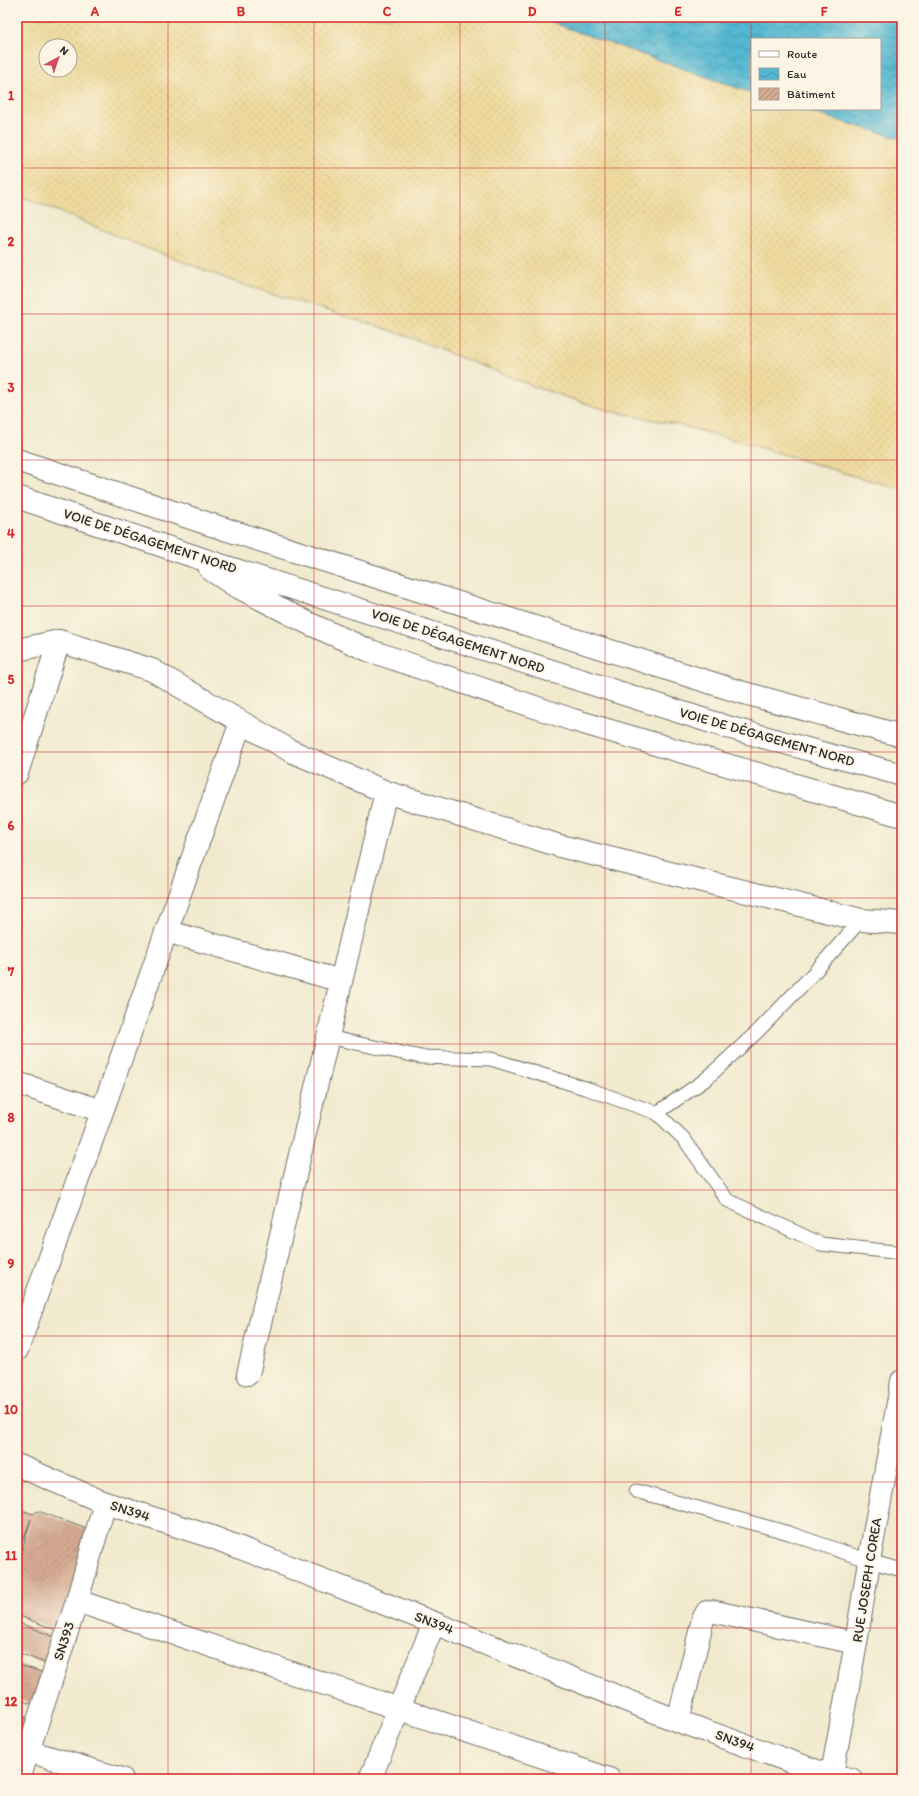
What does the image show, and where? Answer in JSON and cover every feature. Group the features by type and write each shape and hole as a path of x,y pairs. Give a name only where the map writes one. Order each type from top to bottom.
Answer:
{"main road":[{"path":"17,460 212,525 737,691 902,736"},
{"name":"VOIE DE DÉGAGEMENT NORD","path":"17,497 727,727 902,775"},
{"path":"190,554 234,585 310,624 368,650 573,720 902,816"},
{"path":"17,650 59,641 152,670 291,751 386,792 560,846 861,920 902,923"},
{"path":"17,773 59,641"},
{"path":"17,1350 240,722"},
{"path":"248,1374 386,792"},
{"path":"166,931 342,981"},
{"path":"17,1083 102,1111"},
{"name":"RUE JOSEPH COREA","path":"838,1778 856,1643 869,1562 902,1381"},
{"name":"SN394","path":"17,1465 105,1503 212,1537 434,1623 678,1721 838,1778"},
{"name":"SN393","path":"19,1779 77,1601 105,1503"},
{"path":"77,1601 609,1779"},
{"path":"678,1721 703,1620 707,1612 711,1611 856,1643"},
{"path":"370,1779 434,1623"},
{"path":"28,1751 122,1779"}],"lane":[{"path":"657,1113 705,1080 752,1036 812,975 861,920"},
{"path":"328,1037 421,1057 491,1060 585,1088 657,1113 684,1138 727,1200 821,1244 902,1253"},
{"path":"636,1491 789,1533 869,1562 902,1570"}],"sand":[{"path":"17,17 541,17 564,27 751,93 751,110 803,110 902,139 902,489 683,426 606,410 535,387 399,333 238,283 136,244 17,194"}],"water":[{"path":"541,17 902,17 902,139 803,110 881,110 881,38 751,38 751,93 564,27"}],"building":[{"path":"17,1509 33,1514 38,1511 95,1532 71,1596 56,1630 17,1615 17,1567 31,1519 17,1556"},
{"path":"17,1622 57,1638 47,1664 17,1652"},
{"path":"17,1664 44,1673 34,1705 17,1699"},
{"path":"17,1715 27,1718 17,1749"}]}
